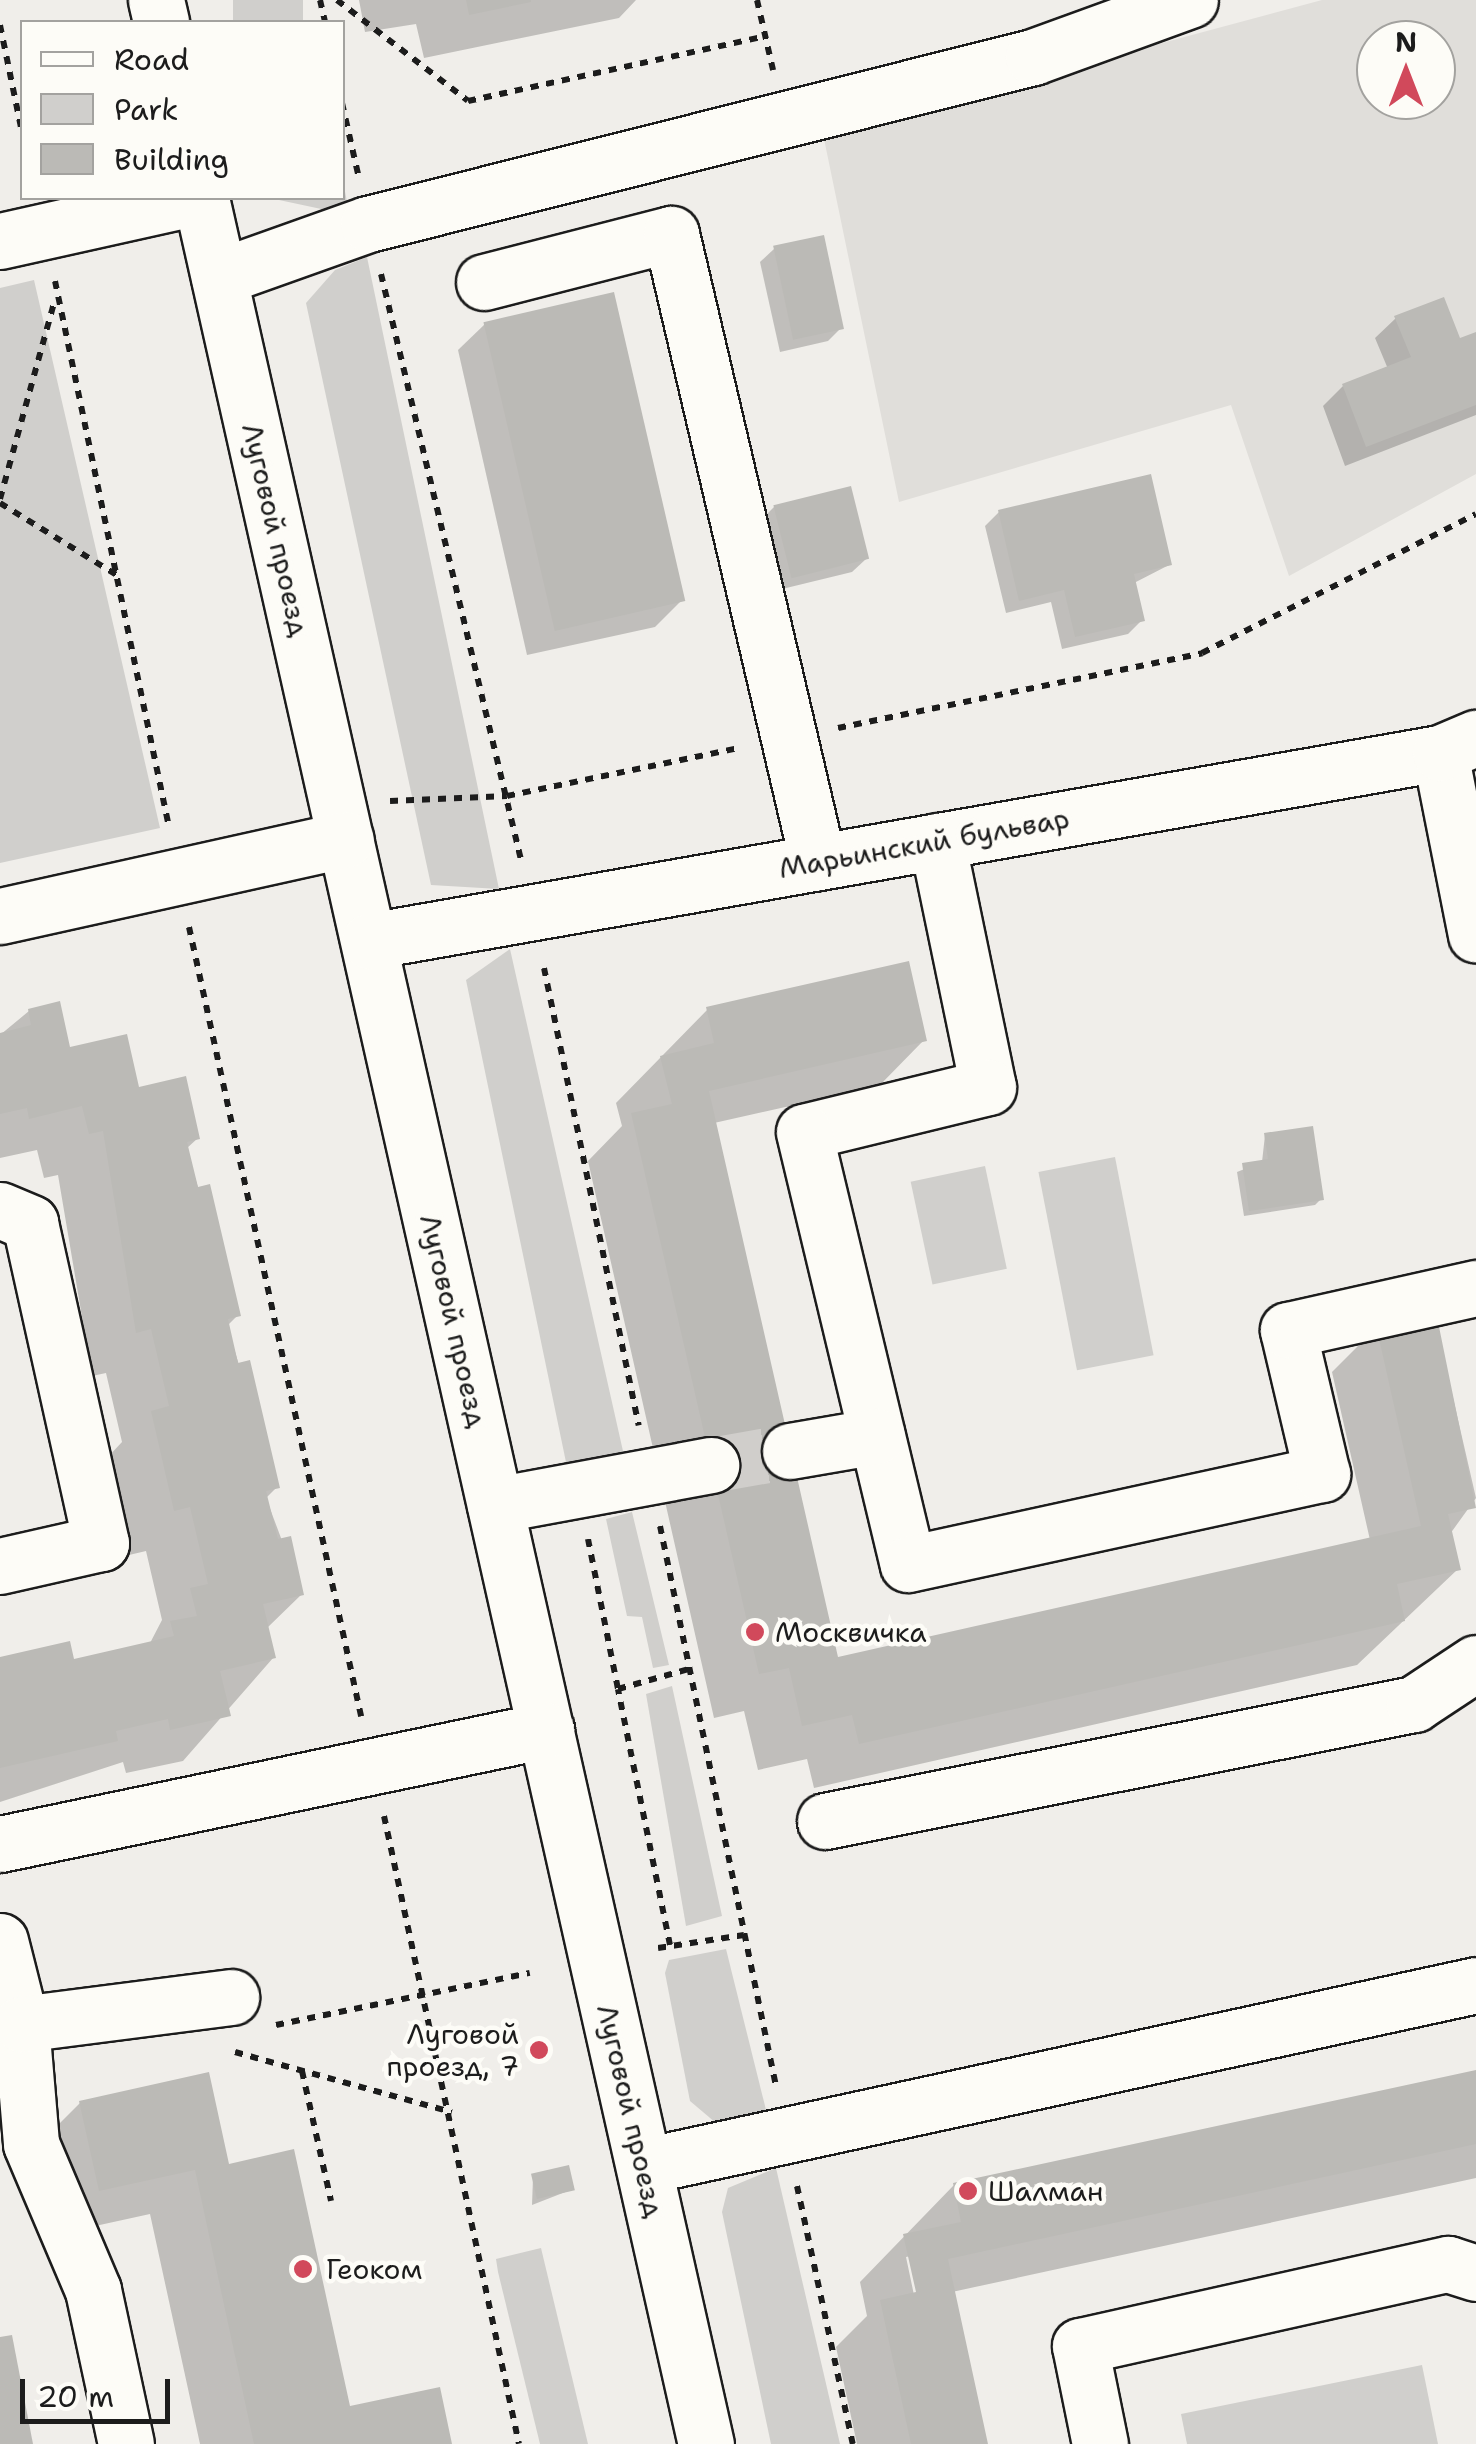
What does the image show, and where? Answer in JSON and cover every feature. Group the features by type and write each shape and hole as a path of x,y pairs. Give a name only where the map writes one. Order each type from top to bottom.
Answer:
{"street":[{"path":"219,276 368,224 786,124 1033,58 1190,0"},
{"path":"22,236 188,200"},
{"name":"Луговой проезд","path":"198,200 219,276 706,2444"},
{"path":"484,282 671,234 818,862"},
{"path":"1458,745 1476,934"},
{"name":"Марьинский бульвар","path":"369,942 1458,745"},
{"path":"0,916 346,839"},
{"path":"937,841 988,1088 804,1132 908,1564 1322,1474 1288,1330 1476,1288"},
{"path":"0,1210 30,1224 101,1543 0,1566"},
{"path":"790,1451 877,1436"},
{"path":"495,1505 711,1465"},
{"path":"825,1821 1414,1704 1476,1663"},
{"path":"0,1844 371,1762 546,1730"},
{"path":"0,1941 21,2024 16,2162 92,2290 126,2444"},
{"path":"644,2166 1476,1985"},
{"path":"21,2024 235,2024"},
{"path":"1100,2444 1080,2346 1448,2264 1476,2272"}],"path":[{"path":"337,0 468,101 765,36"},
{"path":"757,0 786,124"},
{"path":"0,25 20,122"},
{"path":"345,114 524,872"},
{"path":"22,236 56,298 119,577 178,876 371,1762 427,1992 518,2444"},
{"path":"56,298 0,501 119,577"},
{"path":"544,968 744,1935 854,2444"},
{"path":"586,1533 670,1946"},
{"path":"618,1690 689,1669"},
{"path":"658,1948 744,1935"},
{"path":"235,2024 530,1973"},
{"path":"235,2024 302,2070 452,2112"},
{"path":"302,2070 332,2202"}],"shaded area":[{"path":"1322,0 1476,0 1476,474 1289,576 1231,405 899,502 823,134"}],"green space":[{"path":"233,0 303,0 303,20 233,20"},
{"path":"345,192 347,202 326,210 279,200 345,200"},
{"path":"367,257 499,889 431,885 306,303 335,270"},
{"path":"34,280 160,828 0,863 0,288"},
{"path":"510,949 625,1460 567,1467 466,980"},
{"path":"1115,1157 1154,1355 1077,1370 1038,1172"},
{"path":"985,1166 1007,1269 932,1285 911,1182"},
{"path":"632,1512 669,1665 653,1668 642,1617 627,1616 606,1519"},
{"path":"672,1686 722,1916 686,1926 646,1694"},
{"path":"726,1949 768,2118 716,2123 690,2101 665,1973 669,1960"},
{"path":"776,2168 840,2444 771,2444 722,2212 728,2188"},
{"path":"541,2248 588,2444 540,2444 498,2272 496,2259"},
{"path":"1422,2365 1438,2444 1187,2444 1181,2414"}],"building":[{"path":"466,0 531,0 531,2 469,15"},
{"path":"824,235 844,329 793,340 773,246"},
{"path":"614,292 685,601 555,631 483,322"},
{"path":"1444,297 1460,338 1476,332 1476,405 1366,447 1342,384 1411,357 1394,316"},
{"path":"1151,474 1172,565 1134,574 1145,621 1075,637 1064,590 1019,601 998,510"},
{"path":"851,486 869,559 792,578 773,505"},
{"path":"909,961 927,1041 709,1091 838,1657 1421,1526 1376,1325 1436,1312 1476,1508 1448,1514 1461,1570 1397,1584 1405,1621 859,1744 852,1715 802,1726 789,1668 759,1674 631,1113 672,1104 660,1056 714,1043 706,1007"},
{"path":"60,1001 70,1047 127,1034 139,1087 186,1076 200,1139 187,1142 198,1187 210,1184 241,1316 228,1319 238,1363 250,1360 280,1488 266,1491 278,1539 291,1536 304,1595 263,1604 276,1658 220,1671 231,1716 170,1730 168,1719 116,1731 118,1741 0,1768 0,1657 70,1641 74,1659 174,1636 170,1621 197,1616 190,1588 208,1584 190,1507 174,1511 151,1411 169,1406 151,1329 136,1333 103,1131 89,1134 82,1106 29,1119 27,1108 0,1114 0,1033 31,1025 28,1009"},
{"path":"1313,1126 1324,1200 1249,1211 1242,1163 1268,1159 1264,1133"},
{"path":"1476,2070 1476,2144 948,2259 988,2444 911,2444 880,2300 916,2292 903,2234 961,2222 953,2183"},
{"path":"209,2072 229,2164 294,2149 350,2406 440,2387 452,2444 254,2444 195,2170 99,2191 79,2101"},
{"path":"569,2165 575,2190 537,2199 531,2174"},
{"path":"12,2335 33,2444 0,2444 0,2337"}],"tunnel":[{"path":"711,1465 790,1451"}],"place":[{"name":"Москвичка","path":"755,1632"},
{"name":"Луговой проезд, 7","path":"539,2050"},
{"name":"Шалман","path":"968,2191"},
{"name":"Геоком","path":"303,2269"}]}
